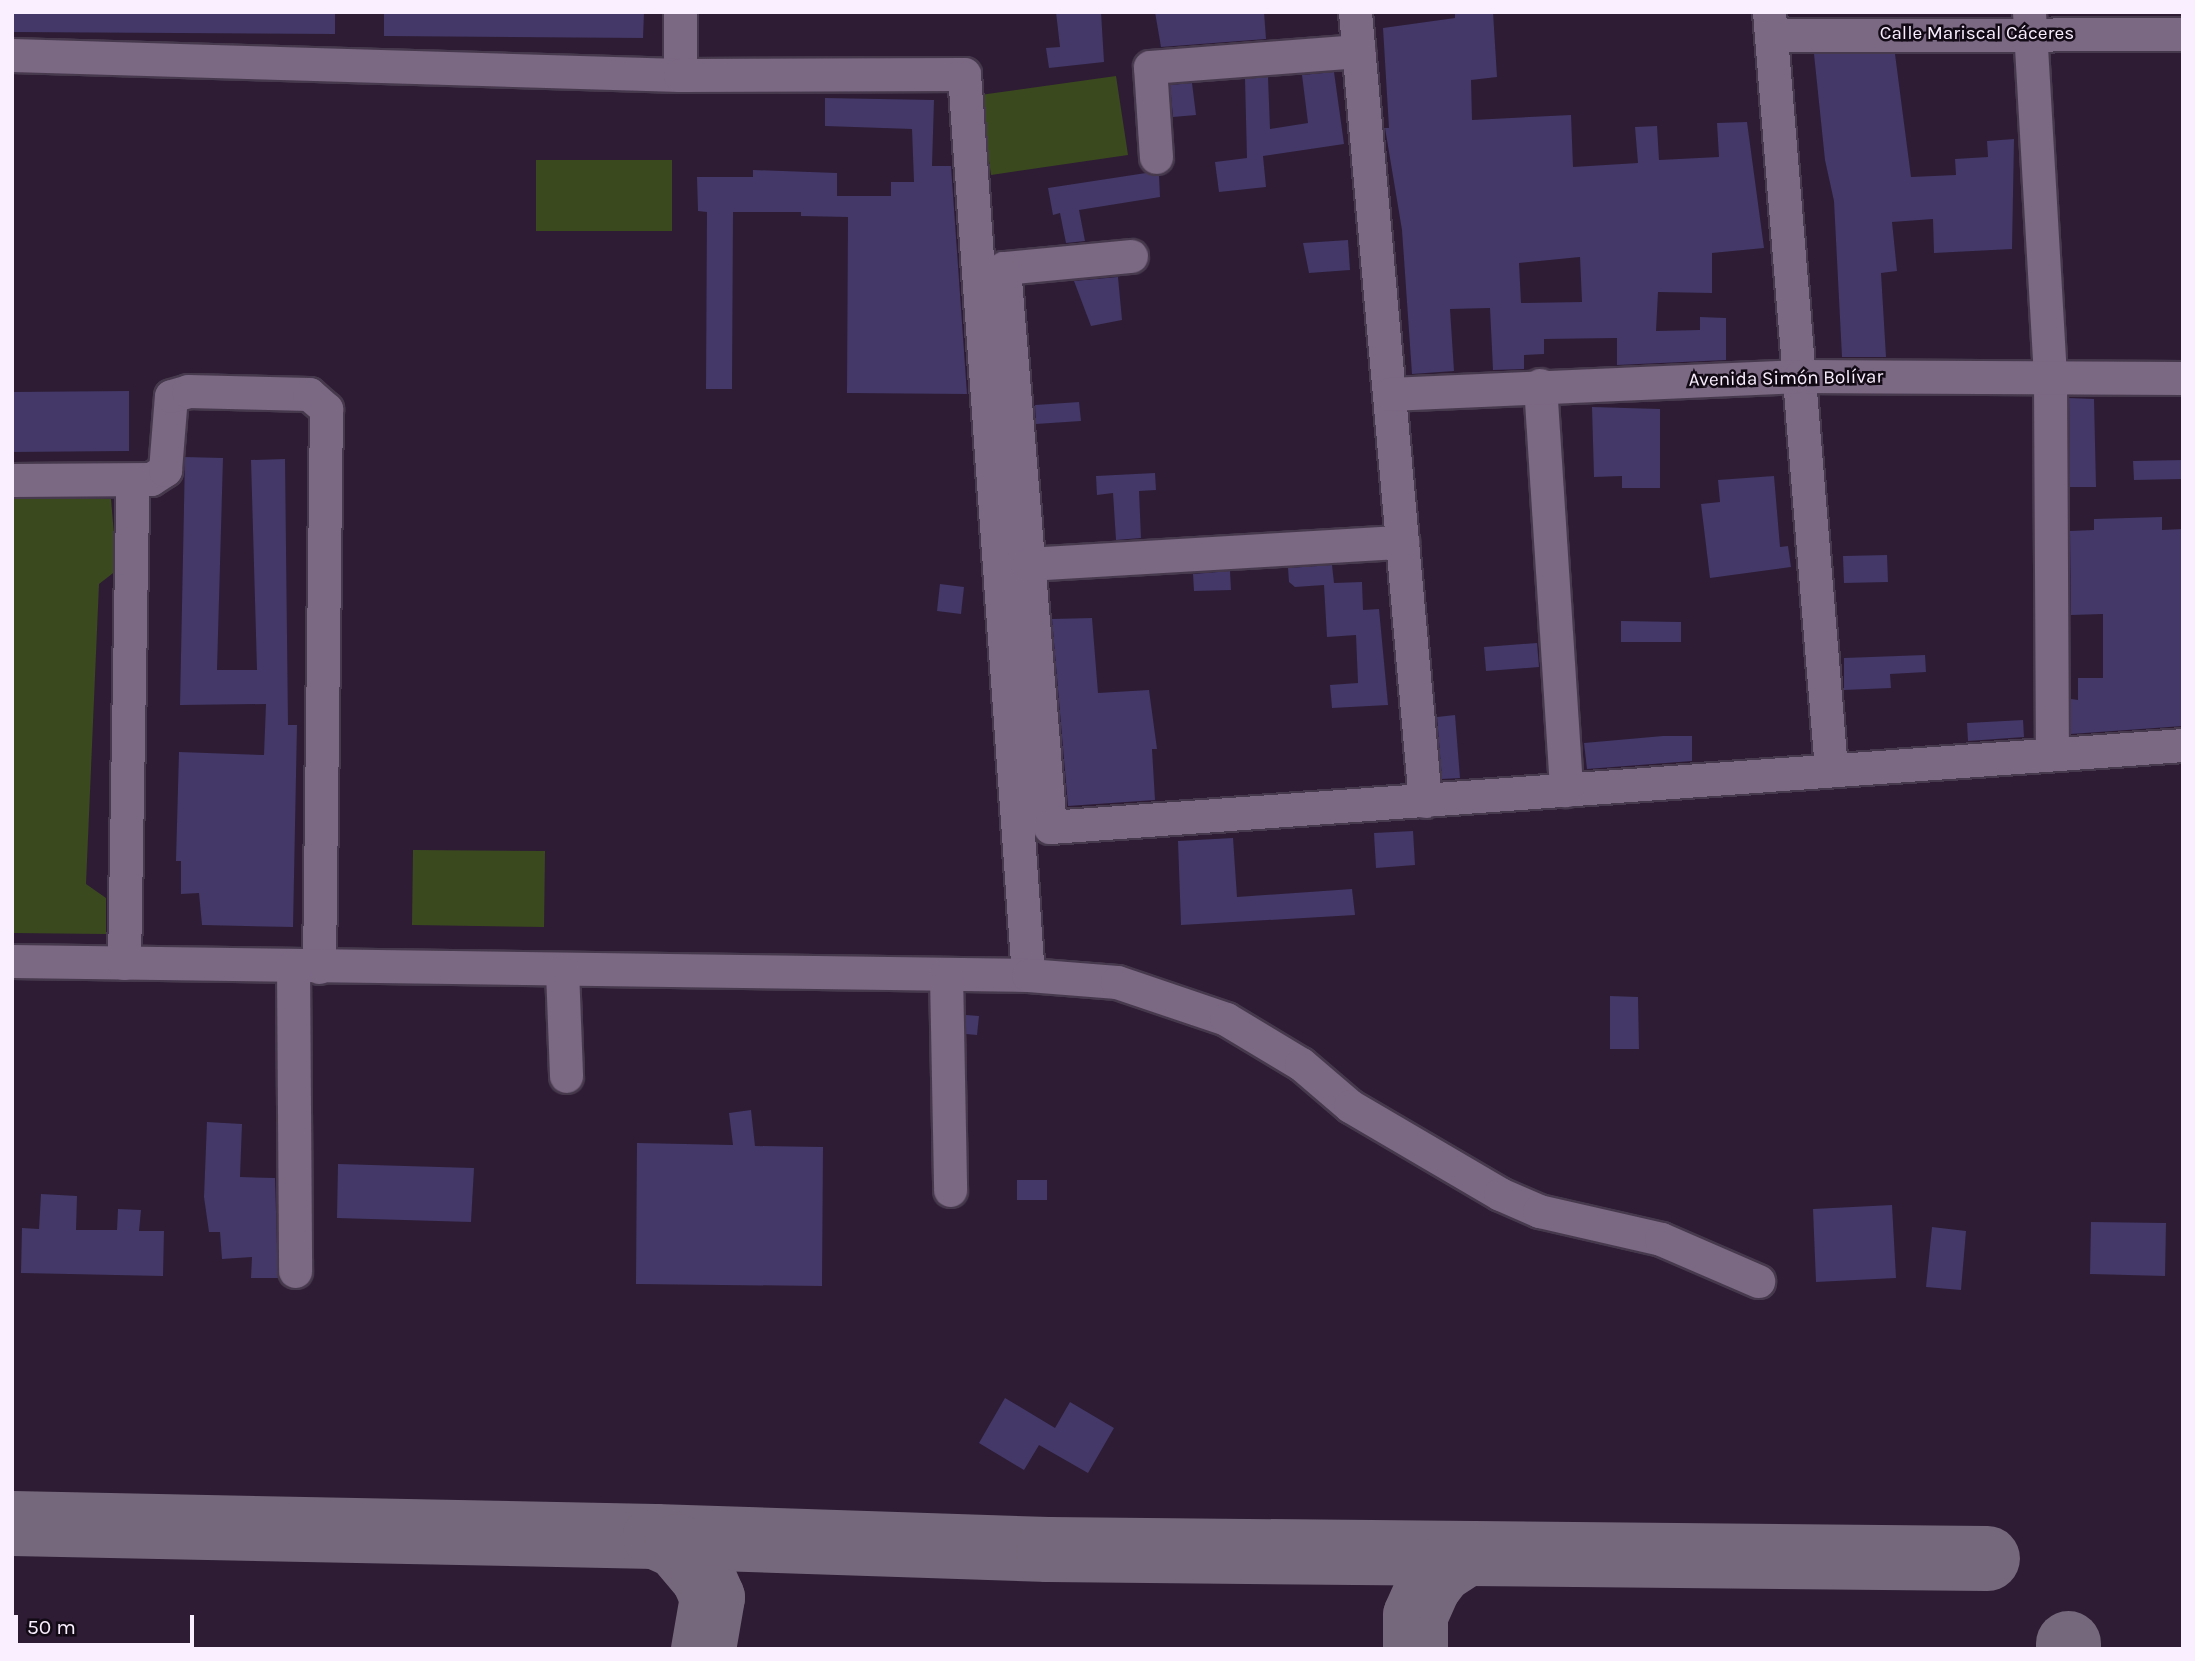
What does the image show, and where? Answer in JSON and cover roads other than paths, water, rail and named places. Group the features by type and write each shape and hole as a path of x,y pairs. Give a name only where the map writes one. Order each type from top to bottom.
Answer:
{"street":[{"path":"680,12 680,75"},
{"path":"1355,12 1425,801"},
{"path":"2030,23 2050,379 2052,754"},
{"name":"Calle Mariscal Cáceres","path":"1770,24 2030,23 2183,34"},
{"path":"1770,24 1801,376 1831,769"},
{"path":"1156,157 1150,67 1358,51"},
{"path":"12,55 680,75 964,74 1028,975"},
{"path":"1131,256 1004,268 1050,827 2183,745"},
{"name":"Avenida Simón Bolívar","path":"1389,394 1540,385 1801,376 2183,379"},
{"path":"1540,385 1566,790"},
{"path":"12,480 132,482 165,470 171,396 188,391 309,394 327,409 295,1271"},
{"path":"124,963 132,482"},
{"path":"1027,564 1402,542"},
{"path":"12,961 1028,975 1116,982 1214,1014 1301,1065 1350,1106 1500,1194 1539,1211 1661,1238 1758,1281"},
{"path":"562,970 566,1076"},
{"path":"946,974 950,1190"}]}
